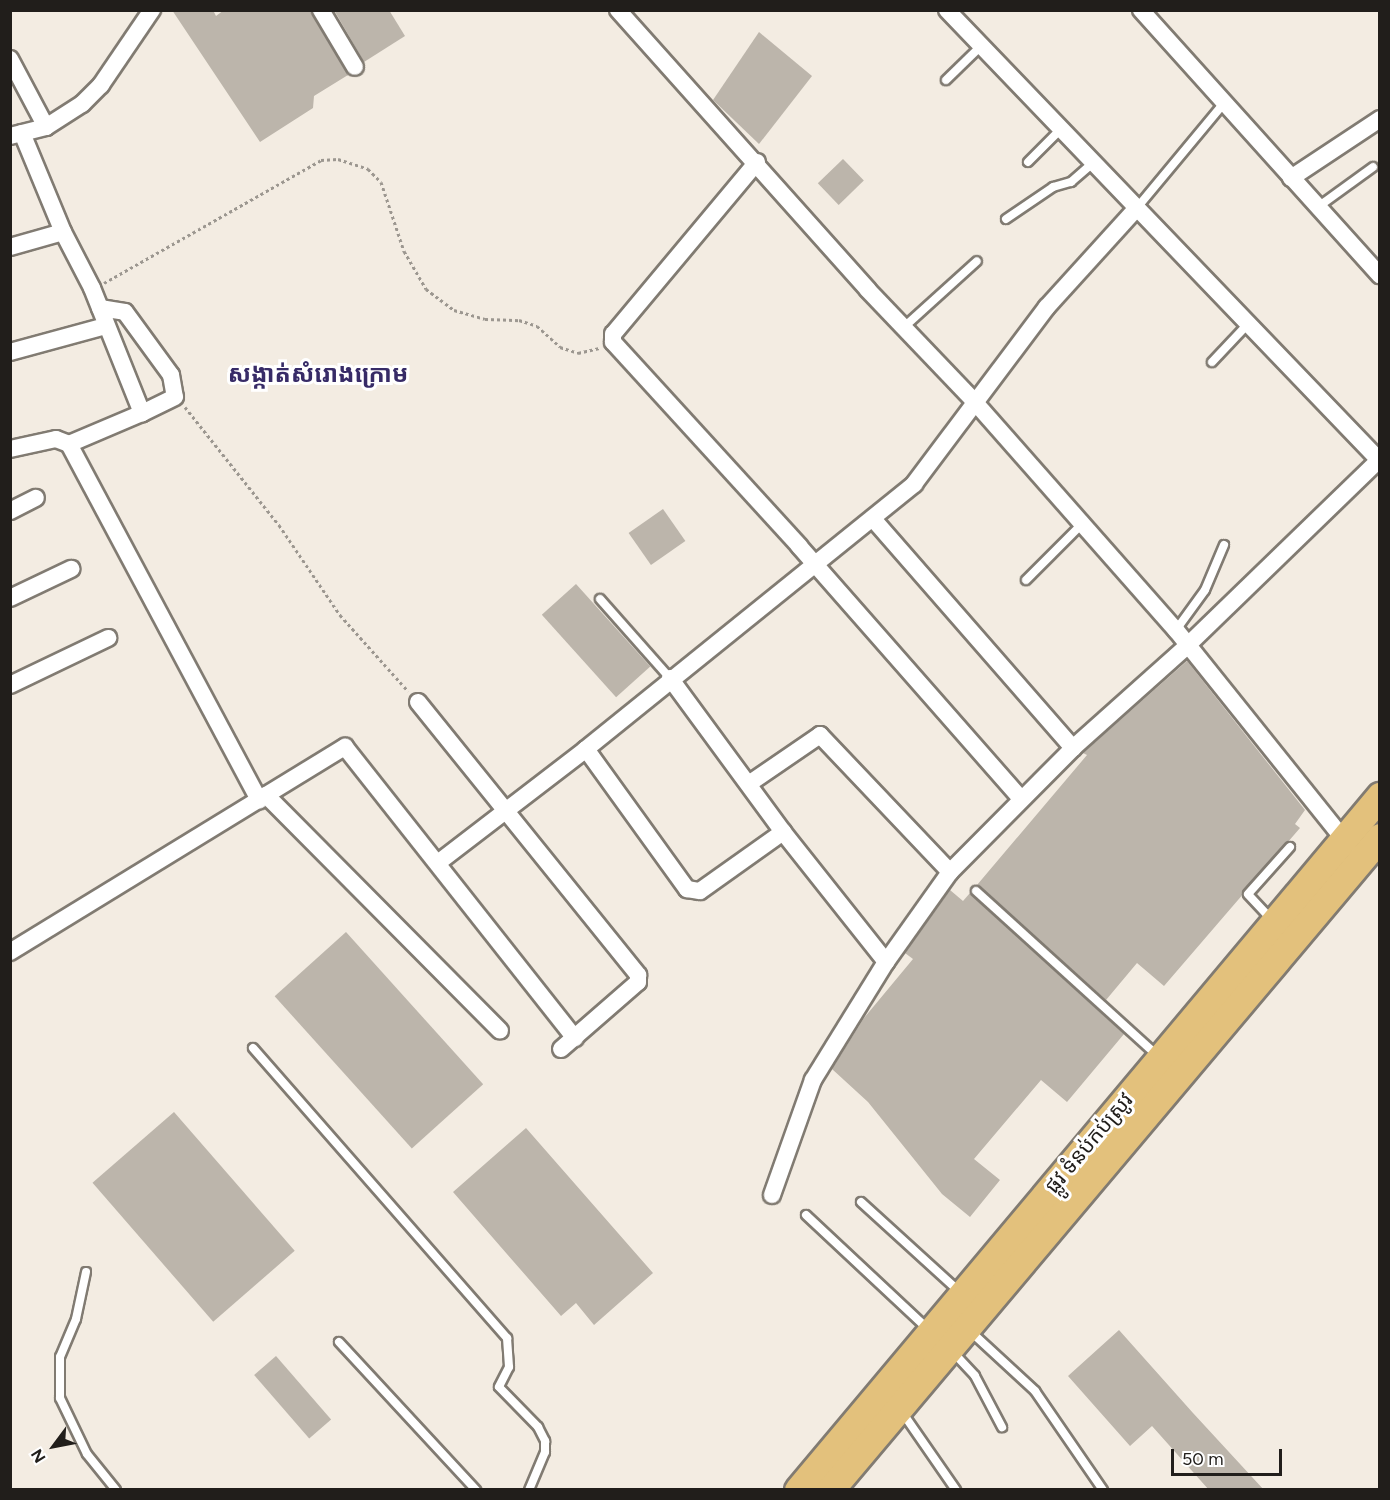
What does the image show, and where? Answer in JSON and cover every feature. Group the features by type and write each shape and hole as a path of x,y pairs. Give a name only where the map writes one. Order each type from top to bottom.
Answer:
{"main road":[{"name":"ផ្លូវ ទំនប់កប់ស្រូវ","path":"798,1490 940,1340 965,1327 1352,849 1380,796"},
{"name":"ផ្លូវ ទំនប់កប់ស្រូវ","path":"830,1490 898,1407 940,1340 963,1295 1274,922 1352,849 1380,837"}],"street":[{"path":"142,413 92,288 16,135 46,127 82,104 100,85 152,10"},
{"path":"321,10 355,67"},
{"path":"618,10 904,327 973,400 1176,630 1352,849"},
{"path":"772,1195 813,1080 886,962 950,872 1073,748 1188,645 1379,460 1246,326 979,48 947,10"},
{"path":"1141,10 1380,275"},
{"path":"10,59 46,127"},
{"path":"1291,178 1380,119"},
{"path":"757,162 613,334 613,342 815,564 1021,799"},
{"path":"439,862 586,750 670,678 874,520 914,484 973,400 1047,307 1136,209"},
{"path":"10,247 63,232"},
{"path":"69,444 175,397 171,375 136,324 125,312 100,308"},
{"path":"10,352 106,326"},
{"path":"10,449 56,439 69,444 262,797 500,1031"},
{"path":"10,511 36,498"},
{"path":"874,520 1073,748"},
{"path":"10,598 71,569"},
{"path":"10,685 108,638"},
{"path":"670,678 750,783 783,832 886,962"},
{"path":"418,702 638,975 638,982 561,1049"},
{"path":"750,783 820,735 950,872"},
{"path":"10,952 345,747 439,862 575,1038"},
{"path":"586,750 687,889 700,891 783,832"}],"lane":[{"path":"946,80 979,48"},
{"path":"1136,209 1224,103"},
{"path":"1028,162 1059,130"},
{"path":"1006,219 1053,188 1071,182 1092,164"},
{"path":"1318,208 1373,167"},
{"path":"904,327 977,261"},
{"path":"1212,362 1246,326"},
{"path":"1026,580 1082,525"},
{"path":"1176,630 1205,590 1224,545"},
{"path":"600,599 670,678"},
{"path":"1274,922 1248,894 1290,847"},
{"path":"976,891 1161,1058"},
{"path":"253,1048 507,1338 509,1367 500,1387 538,1427 545,1441 545,1452 528,1490"},
{"path":"861,1202 963,1295"},
{"path":"806,1215 940,1340 975,1376 1002,1427"},
{"path":"86,1272 76,1319 60,1357 60,1398 87,1454 116,1490"},
{"path":"965,1327 1035,1391 1103,1490"},
{"path":"339,1342 476,1490"},
{"path":"898,1407 956,1490"}],"path":[{"path":"92,288 321,160 339,159 368,169 381,182 404,251 426,289 454,310 485,319 519,320 537,326 560,347 578,353 613,342"},
{"path":"175,397 202,425 242,477 340,615 418,702"}],"building":[{"path":"172,10 213,10 216,16 224,10 311,10 348,75 314,96 313,108 260,142"},
{"path":"334,10 389,10 405,36 364,62"},
{"path":"759,32 812,76 759,144 713,100"},
{"path":"843,159 864,181 839,205 818,183"},
{"path":"663,509 685,541 651,565 629,533"},
{"path":"576,584 650,666 616,697 542,615"},
{"path":"1187,661 1305,810 1295,824 1300,828 1164,986 1137,963 1106,1000 977,885 1087,755 1083,753"},
{"path":"950,890 963,901 970,893 1124,1034 1067,1102 1041,1080 974,1159 1000,1180 970,1217 942,1194 868,1102 832,1069 864,1018 913,959 905,953"},
{"path":"346,932 483,1084 412,1149 275,996"},
{"path":"174,1112 295,1251 213,1322 92,1183"},
{"path":"526,1128 653,1273 594,1325 576,1303 561,1316 453,1192"},
{"path":"1119,1330 1264,1490 1209,1490 1152,1426 1130,1446 1068,1376"},
{"path":"276,1356 331,1419 309,1438 254,1375"}],"district":[{"name":"សង្កាត់សំរោងក្រោម","path":"318,374"}]}
